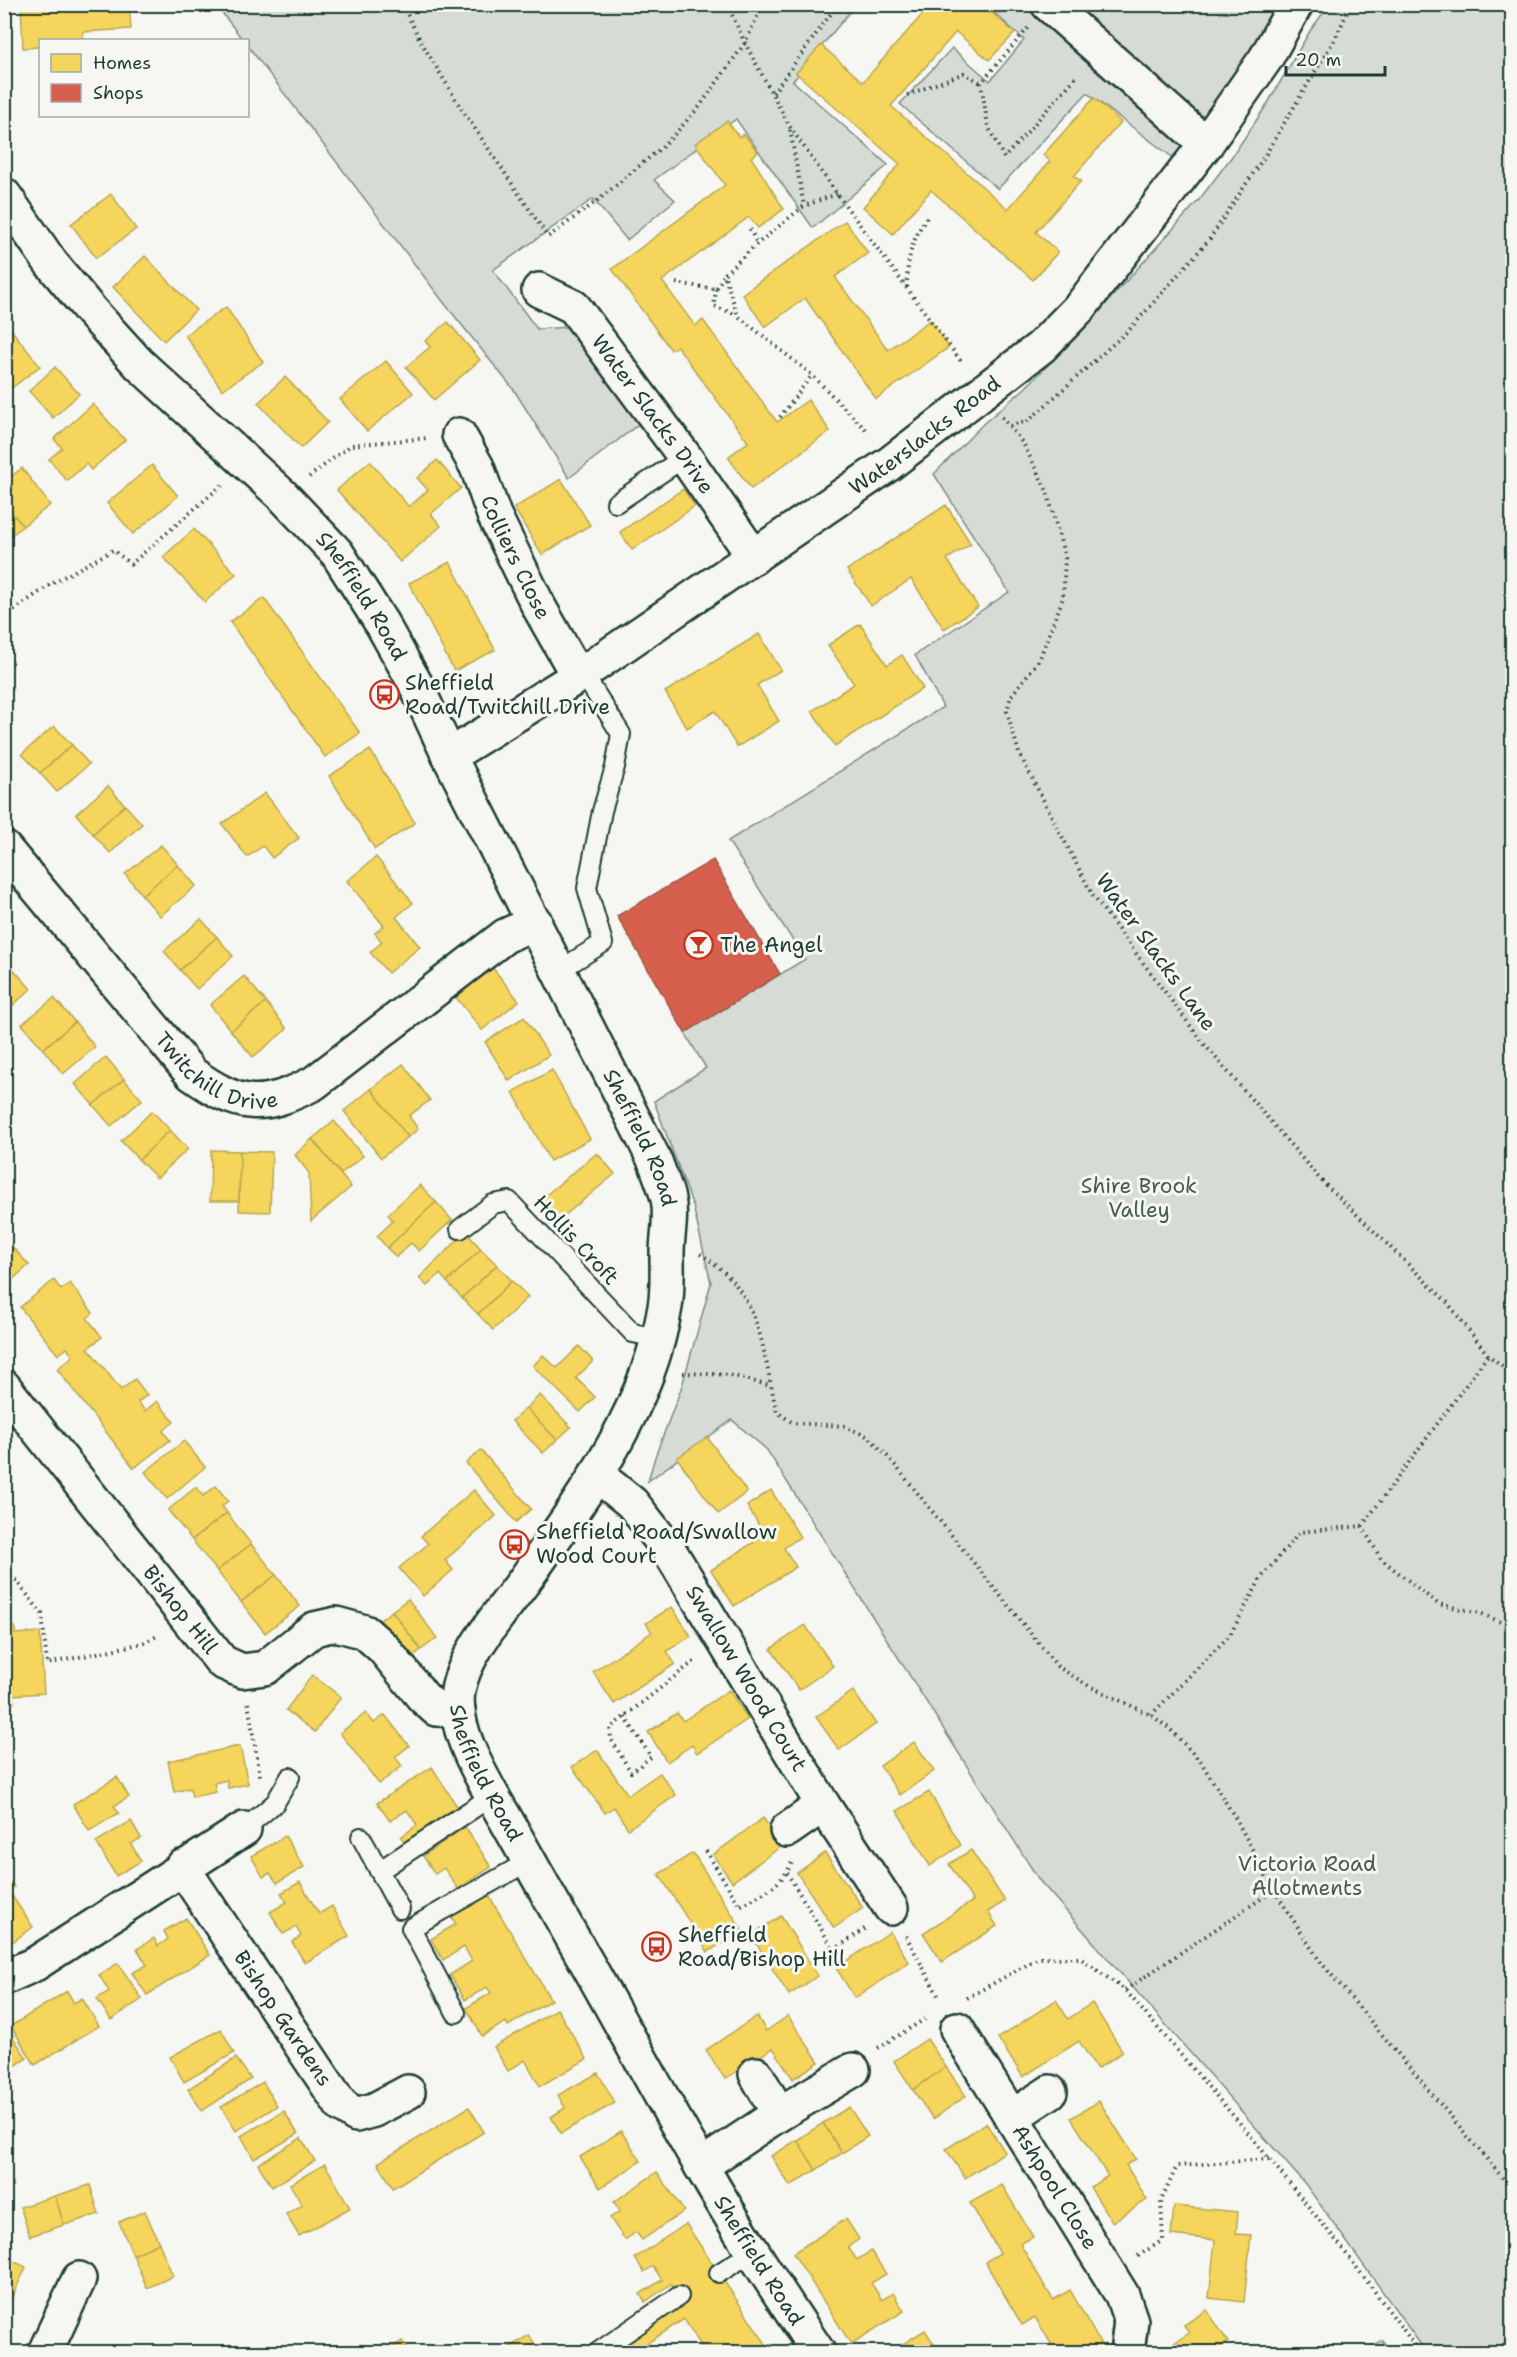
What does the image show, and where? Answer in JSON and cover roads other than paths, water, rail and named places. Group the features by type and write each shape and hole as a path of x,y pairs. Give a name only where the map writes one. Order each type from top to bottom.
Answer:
{"street":[{"name":"Waterslacks Road","path":"449,756 580,674 890,464 1041,347 1081,306 1206,144 1266,58 1296,4"},
{"path":"1041,12 1206,144"},
{"name":"Sheffield Road","path":"4,195 51,263 139,364 283,496 336,553 382,624 415,683 449,756 655,1161 669,1202 665,1306 641,1388 596,1474 466,1666 458,1690 458,1710 465,1737 492,1796 701,2166 752,2252 818,2352"},
{"name":"Water Slacks Drive","path":"538,290 574,307 686,457 754,557"},
{"name":"Colliers Close","path":"459,435 477,467 494,514 538,607 580,674"},
{"name":"Twitchill Drive","path":"4,848 192,1074 215,1091 234,1100 260,1102 288,1096 314,1083 505,936 535,922"},
{"name":"Bishop Hill","path":"4,1387 222,1662 242,1671 265,1668 314,1629 336,1624 365,1632 383,1648 423,1697 436,1708 458,1710"},
{"name":"Swallow Wood Court","path":"596,1474 632,1503 669,1550 823,1805 887,1922"},
{"path":"791,1843 823,1805"},
{"path":"4,1978 35,1964 244,1829"},
{"name":"Bishop Gardens","path":"182,1867 340,2105 356,2115 374,2110 408,2092"},
{"name":"Ashpool Close","path":"949,2010 1122,2295 1131,2320 1127,2352"},
{"path":"701,2166 862,2061"},
{"path":"756,2074 779,2114"},
{"path":"1012,2117 1050,2092"},
{"path":"45,2352 79,2279"}],"lane":[{"path":"616,503 686,457"},
{"path":"558,971 603,943 587,888 602,811 615,767 621,734 580,674"},
{"name":"Hollis Croft","path":"460,1229 494,1204 509,1201 633,1333 657,1338"},
{"path":"244,1829 275,1803 290,1777"},
{"path":"379,1871 492,1796"},
{"path":"361,1837 400,1908"},
{"path":"456,2013 411,1928 529,1861"},
{"path":"719,2273 752,2252"},
{"path":"597,2352 679,2296"}],"place":[{"name":"Sheffield Road/Twitchill Drive","path":"384,695"},
{"name":"The Angel","path":"699,945"},
{"name":"Sheffield Road/Swallow Wood Court","path":"515,1544"},
{"name":"Sheffield Road/Bishop Hill","path":"657,1947"}],"park label":[{"name":"Shire Brook Valley","path":"1139,1198"},
{"name":"Victoria Road Allotments","path":"1307,1876"}]}
